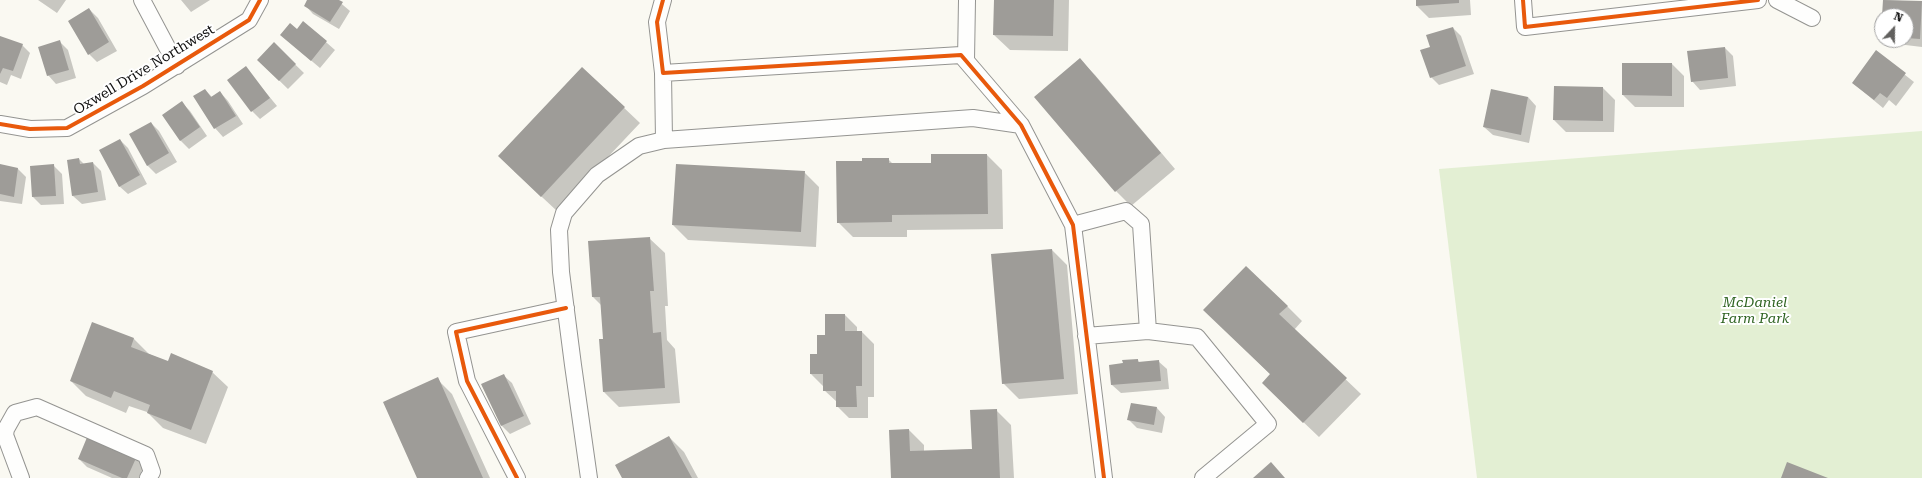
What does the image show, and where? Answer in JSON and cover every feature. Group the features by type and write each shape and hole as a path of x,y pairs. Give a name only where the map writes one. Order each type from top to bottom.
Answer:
{"street":[{"path":"142,0 177,66"},
{"name":"Oxwell Drive Northwest","path":"0,124 30,129 67,128 177,66 249,20 260,0"},
{"path":"662,0 658,22 663,73 664,140"},
{"path":"966,60 967,0"},
{"path":"1523,0 1525,27 1758,0"},
{"path":"1777,0 1812,18"},
{"path":"663,73 961,55 1021,125 1073,225 1104,478"},
{"path":"589,478 566,308 559,230 564,213 597,175 639,146 664,140 973,118 1021,125"},
{"path":"1073,225 1126,212 1141,224 1148,331"},
{"path":"518,478 467,381 456,332 566,308"},
{"path":"1086,336 1148,331 1197,337 1268,424 1203,478"},
{"path":"21,478 5,435 6,428 15,413 37,406 146,454 152,472 148,478"}],"green space":[{"name":"McDaniel Farm Park","path":"1922,131 1922,478 1477,478 1439,169"}],"building":[{"path":"307,0 339,0 343,2 330,22 304,6"},
{"path":"994,0 1054,0 1053,36 993,35"},
{"path":"1416,0 1459,0 1459,3 1416,6"},
{"path":"1883,0 1922,1 1920,39 1914,39 1914,8 1882,8"},
{"path":"89,8 109,42 88,55 68,21"},
{"path":"303,21 327,41 311,61 280,35 290,23 297,29"},
{"path":"1453,27 1466,66 1430,78 1420,50 1430,47 1426,35"},
{"path":"0,36 23,44 13,71 3,68 0,74"},
{"path":"60,40 69,70 47,76 38,47"},
{"path":"274,42 296,64 279,81 257,60"},
{"path":"1725,47 1728,78 1691,82 1687,51"},
{"path":"1876,50 1906,73 1887,98 1880,93 1874,100 1852,83"},
{"path":"1080,58 1161,153 1115,192 1034,97"},
{"path":"1622,63 1672,63 1672,96 1622,95"},
{"path":"246,66 270,98 251,112 227,80"},
{"path":"582,67 625,107 541,197 498,156"},
{"path":"1554,86 1603,87 1603,121 1553,120"},
{"path":"205,89 211,97 220,91 236,116 214,129 193,96"},
{"path":"1491,89 1528,97 1521,135 1483,127"},
{"path":"182,101 200,127 180,141 162,115"},
{"path":"151,122 169,153 147,166 129,134"},
{"path":"120,139 140,175 119,187 99,150"},
{"path":"931,154 987,154 988,214 892,215 892,222 837,223 836,161 862,161 862,158 889,158 889,163 931,163"},
{"path":"79,158 80,164 93,162 98,192 72,196 67,160"},
{"path":"0,164 18,168 14,197 0,194"},
{"path":"54,164 56,196 32,197 30,166"},
{"path":"676,164 805,171 801,232 672,225"},
{"path":"650,237 654,291 650,291 653,333 661,332 665,388 603,392 599,339 603,339 600,297 592,297 588,241"},
{"path":"1052,249 1064,379 1002,384 991,254"},
{"path":"1246,266 1288,306 1279,314 1347,378 1303,423 1262,383 1270,374 1203,310"},
{"path":"825,314 845,314 845,331 862,331 862,386 856,386 857,407 836,407 836,391 823,391 823,374 810,374 810,354 817,354 817,335 825,335"},
{"path":"92,322 134,338 131,347 168,361 171,353 213,371 191,430 147,413 150,405 114,391 111,398 70,381"},
{"path":"1138,359 1138,362 1159,360 1161,381 1111,385 1109,365 1123,363 1122,360"},
{"path":"504,374 524,416 501,426 481,384"},
{"path":"438,377 483,478 417,478 383,402"},
{"path":"1131,403 1157,407 1154,425 1127,420"},
{"path":"997,409 1000,478 891,478 889,430 909,429 910,451 972,449 970,410"},
{"path":"88,435 137,456 127,478 122,478 78,459"},
{"path":"669,436 692,478 622,478 615,465"},
{"path":"1271,462 1285,478 1253,478"},
{"path":"1787,462 1828,478 1781,478"}],"cycle path":[{"path":"0,124 30,129 67,128 143,86 249,20 260,0"},
{"path":"663,0 657,22 663,73 961,55 1021,125 1073,225 1104,478"},
{"path":"1523,0 1525,27 1758,0"},
{"path":"517,478 467,381 456,332 566,308"}]}
